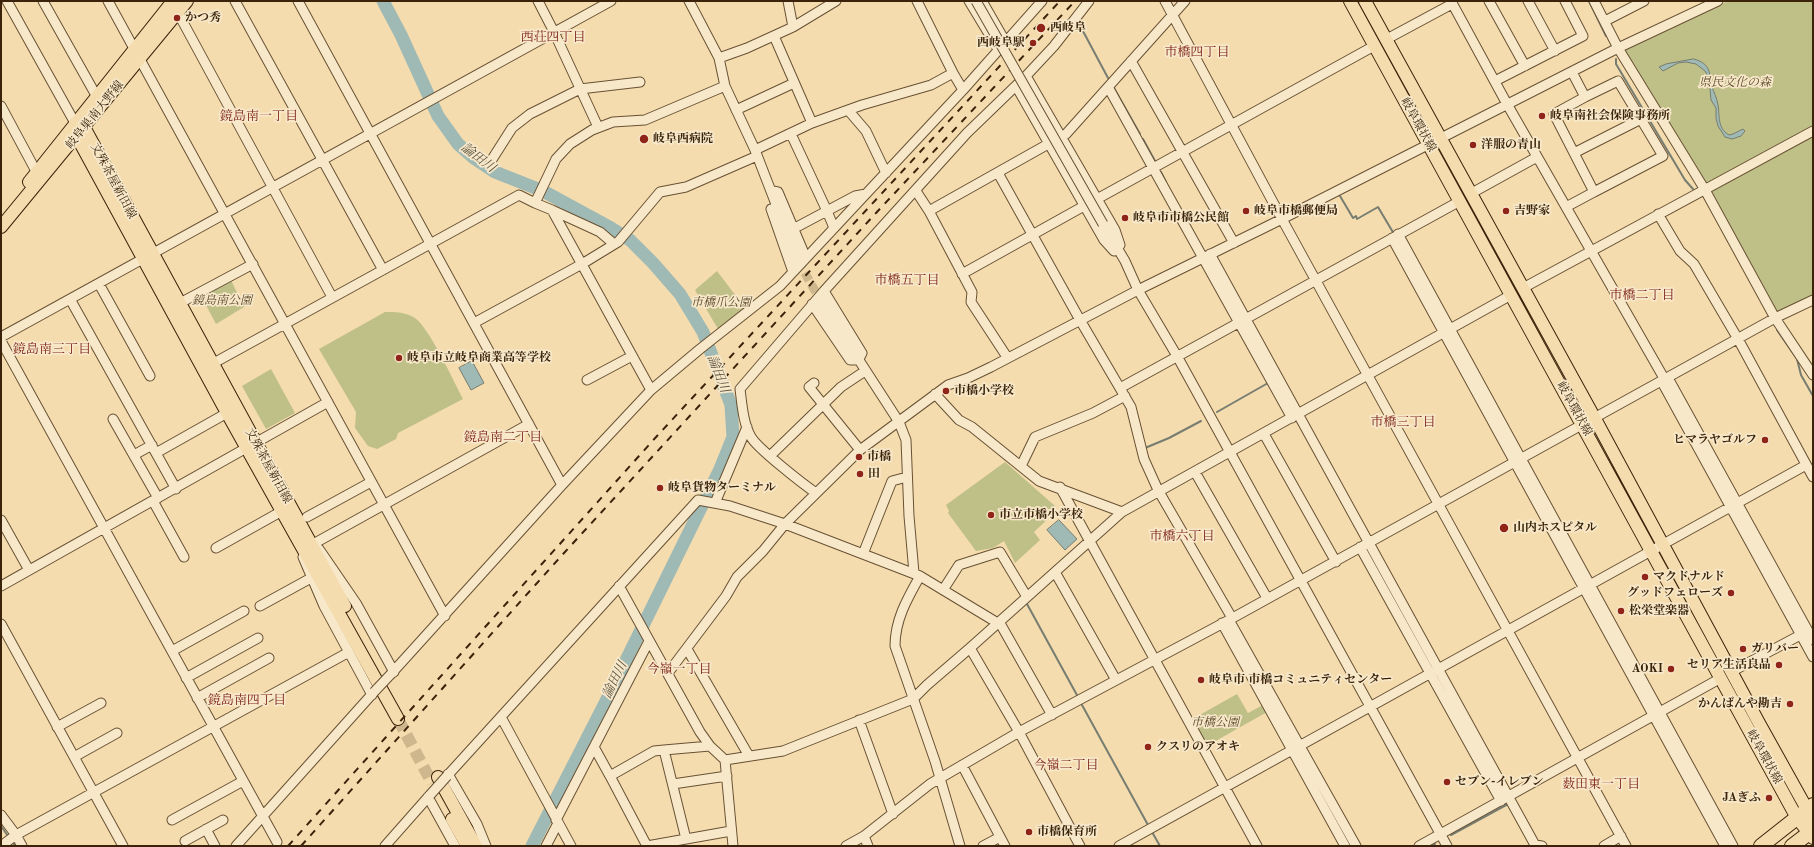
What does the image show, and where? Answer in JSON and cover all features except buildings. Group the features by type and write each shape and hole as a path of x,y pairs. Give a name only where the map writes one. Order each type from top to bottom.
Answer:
{"highway":[{"path":"1761,846 1809,822"},
{"path":"1792,846 1809,822"}],"main road":[{"name":"岐阜巣南大野線","path":"1,216 80,125 138,54 172,5 187,1"},
{"name":"岐阜環状線","path":"1350,1 1379,43 1439,139 1523,288 1662,545 1726,675"},
{"name":"岐阜環状線","path":"1365,1 1379,43 1428,145 1512,295 1651,551 1726,675 1809,822"},
{"name":"岐阜巣南大野線","path":"80,125 97,97 138,54"},
{"name":"文殊茶屋新田線","path":"80,125 77,137 148,257 180,303 212,364 282,511 309,543"},
{"name":"文殊茶屋新田線","path":"80,125 228,413 252,446 309,543 401,716"},
{"name":"岐阜巣南大野線","path":"1,227 77,137"},
{"path":"437,784 467,846"},
{"path":"437,784 476,846"}],"street":[{"path":"6,1 80,125"},
{"path":"43,1 97,97"},
{"path":"108,1 445,616"},
{"path":"235,1 383,270"},
{"path":"298,1 562,484"},
{"path":"538,1 598,127"},
{"path":"1,337 611,1"},
{"path":"689,1 719,58 725,86 756,153 802,260"},
{"path":"788,1 793,27"},
{"path":"719,58 747,48 793,27 836,1"},
{"path":"918,1 953,73 963,90"},
{"path":"969,1 998,49"},
{"path":"976,1 1104,224 1125,262 1138,290 1177,356 1369,707 1447,846"},
{"path":"982,1 1005,41"},
{"path":"236,846 445,616 562,484 651,390 780,286 802,260 834,228 963,90 1042,1"},
{"path":"816,493 770,456 751,438 747,428 740,388 817,304 824,291 967,133 1026,76 1061,38 1089,1"},
{"path":"1165,1 1315,280 1626,846"},
{"path":"929,211 1066,134 1185,1"},
{"path":"1489,1 1525,66"},
{"path":"1528,1 1555,51"},
{"path":"1495,81 1583,36 1565,1"},
{"path":"1594,1 1618,48 1704,190 1775,318 1813,375"},
{"path":"1605,21 1644,1"},
{"path":"668,673 726,596 737,577 762,552 785,524 860,450 948,385 968,378 1138,290 1712,2"},
{"path":"1097,199 1154,169 1451,3 1665,380 1734,505 1813,640"},
{"path":"172,5 332,297"},
{"path":"774,36 812,123"},
{"path":"1131,61 1184,152 1234,243"},
{"path":"1572,72 1585,98"},
{"path":"474,323 582,264 616,243 660,192 686,187 756,153 812,123 931,84 953,73"},
{"path":"1026,76 1115,230 1125,262"},
{"path":"1566,206 1594,192 1663,156 1618,80 1554,114 1594,192"},
{"path":"491,161 512,128 530,114 580,89 640,82"},
{"path":"736,110 794,83"},
{"path":"536,201 544,187 556,159 570,144 598,127 613,122 645,120 725,86"},
{"path":"1016,86 1104,240 1125,262"},
{"path":"1108,87 1154,169 1207,256 1364,545 1505,799 1536,845 1542,846"},
{"path":"1,106 37,173"},
{"path":"848,110 866,131 886,173"},
{"path":"1574,153 1641,119"},
{"path":"1523,288 1813,131"},
{"path":"791,134 834,228"},
{"path":"1470,194 1537,156"},
{"path":"998,173 1080,320 1132,408 1144,459 1158,490 1296,748 1345,846"},
{"path":"916,191 929,211 972,292 972,302 1007,357"},
{"path":"793,272 766,192 778,192 793,229 802,260"},
{"path":"793,229 855,196 866,194"},
{"path":"212,364 519,195 536,201 600,232 616,243"},
{"path":"1021,466 1035,437 1094,413 1122,392 1177,356 1460,201"},
{"path":"962,274 1084,206"},
{"path":"552,210 651,390"},
{"path":"1658,214 1680,251 1694,264 1738,339 1813,477"},
{"path":"1395,236 1656,715 1725,846"},
{"path":"180,303 253,264"},
{"path":"99,284 150,376"},
{"path":"824,291 862,353 859,360"},
{"path":"725,760 783,751 913,699 1122,512 1158,490 1230,453 1512,295"},
{"path":"70,299 176,489"},
{"path":"846,846 864,836 940,778 1019,732 1336,562 1582,423 1665,380 1775,318 1813,300"},
{"path":"817,304 850,360 859,360"},
{"path":"1,342 277,842"},
{"path":"587,380 632,356"},
{"path":"859,360 899,422 906,440 907,477 917,575 902,608 895,635 895,646 940,778 960,846"},
{"path":"770,456 841,387 865,370"},
{"path":"814,383 809,387 860,450"},
{"path":"936,394 960,420 972,427 1039,481 1060,487 1122,512"},
{"path":"1,586 176,489 328,402"},
{"path":"134,455 154,449 228,413"},
{"path":"113,419 134,455 184,557"},
{"path":"373,694 324,606 304,563 309,543 383,505 529,424"},
{"path":"715,503 747,428"},
{"path":"1264,434 1336,562"},
{"path":"1118,846 1806,465"},
{"path":"1195,472 1267,598"},
{"path":"863,554 892,481 907,477"},
{"path":"307,517 371,482"},
{"path":"1060,487 1257,846"},
{"path":"385,846 437,784 501,717 698,500 730,506 785,524 917,575 998,623 1001,625 1052,715"},
{"path":"216,548 282,511"},
{"path":"1,520 29,570"},
{"path":"309,543 356,603 393,673"},
{"path":"943,590 959,565 1000,552 1027,597"},
{"path":"1055,572 1116,680"},
{"path":"260,606 311,578"},
{"path":"619,586 700,732 710,746 725,760 733,846"},
{"path":"172,651 244,611"},
{"path":"1,624 123,846"},
{"path":"1807,632 1813,657"},
{"path":"1419,846 1726,675 1807,632"},
{"path":"186,678 258,638"},
{"path":"546,846 648,639"},
{"path":"970,648 1019,732 1080,846"},
{"path":"687,649 749,756"},
{"path":"1,846 13,837 349,652"},
{"path":"197,698 270,658"},
{"path":"57,727 101,703"},
{"path":"1656,715 1733,846"},
{"path":"501,717 571,846"},
{"path":"859,720 893,814"},
{"path":"74,757 117,733"},
{"path":"610,776 654,751 710,746"},
{"path":"594,747 647,846 732,831"},
{"path":"1296,748 1356,846"},
{"path":"664,750 686,839"},
{"path":"962,765 1005,846"},
{"path":"672,784 726,776"},
{"path":"172,820 243,781"},
{"path":"437,784 455,846"},
{"path":"437,784 477,824 486,846"},
{"path":"1,815 13,837 22,846"},
{"path":"185,841 223,820"},
{"path":"206,829 215,846"},
{"path":"864,836 868,846"},
{"path":"1604,846 1621,836"},
{"path":"983,846 1000,837"}],"green space":[{"name":"県民文化の森","path":"1728,1 1813,1 1813,295 1776,313 1624,49"},
{"name":"市橋爪公園","path":"717,271 745,308 718,329 695,290"},
{"name":"鏡島南公園","path":"230,278 244,307 216,324 200,294"},
{"path":"385,312 404,313 415,318 421,324 434,343 463,399 398,433 396,439 377,449 368,446 355,428 356,412 319,349"},
{"path":"271,369 295,413 266,429 242,386"},
{"path":"1005,462 1055,506 1050,511 1053,514 1034,532 1040,540 1015,563 1004,541 993,548 976,551 948,513 949,511 946,505"},
{"name":"市橋公園","path":"1237,694 1248,713 1263,705 1267,712 1205,747 1189,721"}],"water":[{"path":"1694,59 1704,63 1708,69 1712,87 1718,102 1722,129 1729,135 1743,129 1745,131 1741,136 1732,139 1725,137 1718,126 1716,108 1711,100 1709,78 1705,71 1696,64 1686,62 1678,63 1663,71 1659,67 1666,64"},
{"path":"472,361 484,383 471,390 459,368"},
{"path":"1059,520 1077,539 1065,550 1047,530"}],"waterway":[{"name":"論田川","path":"383,1 401,35 438,116 458,144 474,158 495,172 543,191 630,240 653,263 680,294 703,332 731,405 733,437 720,469 605,703 532,846"},
{"path":"1589,1 1606,36"},
{"path":"1077,26 1084,33 1108,78"},
{"path":"1616,59 1616,64 1685,180 1693,189"},
{"path":"1114,88 1140,134"},
{"path":"1143,139 1155,161"},
{"path":"1161,172 1166,182"},
{"path":"1340,196 1353,218 1356,216 1357,219 1378,207 1394,234"},
{"path":"1777,330 1797,359 1801,375 1813,396"},
{"path":"1217,412 1268,383"},
{"path":"1145,448 1169,438 1201,421"},
{"path":"1027,604 1078,697"},
{"path":"1082,705 1148,825"},
{"path":"1451,835 1508,804 1509,805"},
{"path":"1,826 8,836"},
{"path":"1152,832 1160,846"},
{"path":"12,842 15,846"}],"tunnel":[{"path":"798,261 822,303"},
{"path":"398,719 432,783"}],"railway":[{"path":"288,846 657,436 1060,1"},
{"path":"301,846 564,553 876,213 1075,1"}],"place":[{"name":"かつ秀","path":"177,18"},
{"name":"西岐阜","path":"1041,28"},
{"name":"西岐阜駅","path":"1033,43"},
{"name":"岐阜南社会保険事務所","path":"1542,116"},
{"name":"岐阜西病院","path":"644,139"},
{"name":"洋服の青山","path":"1473,145"},
{"name":"岐阜市橋郵便局","path":"1246,211"},
{"name":"吉野家","path":"1506,211"},
{"name":"岐阜市市橋公民館","path":"1125,218"},
{"name":"岐阜市立岐阜商業高等学校","path":"399,358"},
{"name":"市橋小学校","path":"946,391"},
{"name":"ヒマラヤゴルフ","path":"1765,440"},
{"name":"市橋","path":"859,457"},
{"name":"田","path":"860,474"},
{"name":"岐阜貨物ターミナル","path":"660,488"},
{"name":"市立市橋小学校","path":"991,515"},
{"name":"山内ホスピタル","path":"1504,528"},
{"name":"マクドナルド","path":"1645,577"},
{"name":"グッドフェローズ","path":"1731,593"},
{"name":"松栄堂楽器","path":"1621,611"},
{"name":"ガリバー","path":"1743,649"},
{"name":"セリア生活良品","path":"1779,665"},
{"name":"AOKI","path":"1671,669"},
{"name":"岐阜市 市橋コミュニティセンター","path":"1201,680"},
{"name":"かんばんや勘吉","path":"1790,704"},
{"name":"クスリのアオキ","path":"1148,747"},
{"name":"セブン-イレブン","path":"1447,782"},
{"name":"JAぎふ","path":"1769,798"},
{"name":"市橋保育所","path":"1029,832"}],"district":[{"name":"西荘四丁目","path":"553,38"},
{"name":"市橋四丁目","path":"1197,53"},
{"name":"鏡島南一丁目","path":"259,117"},
{"name":"市橋五丁目","path":"907,281"},
{"name":"市橋二丁目","path":"1642,296"},
{"name":"鏡島南三丁目","path":"52,350"},
{"name":"市橋三丁目","path":"1403,423"},
{"name":"鏡島南二丁目","path":"503,438"},
{"name":"市橋六丁目","path":"1182,537"},
{"name":"今嶺一丁目","path":"679,670"},
{"name":"鏡島南四丁目","path":"247,701"},
{"name":"今嶺二丁目","path":"1066,766"},
{"name":"薮田東一丁目","path":"1601,785"}]}
